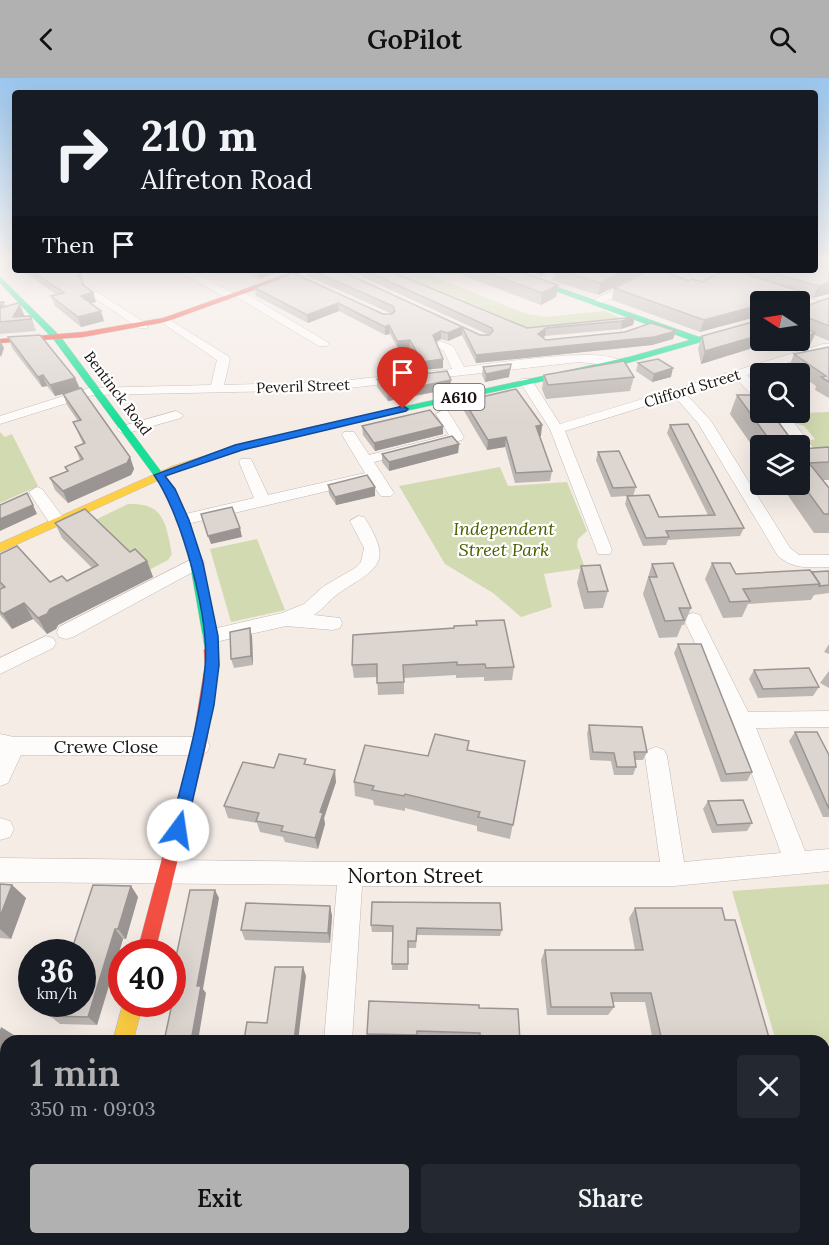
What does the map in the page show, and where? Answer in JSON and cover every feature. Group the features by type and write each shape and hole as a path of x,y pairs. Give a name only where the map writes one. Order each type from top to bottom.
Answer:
{"street":[{"name":"Bentinck Road","path":"32,313 57,338 170,489 183,520 196,563 211,636 212,665 199,746 149,939"},
{"path":"125,313 143,326"},
{"path":"0,341 57,338 143,326 183,313"},
{"path":"273,313 312,332 323,343"},
{"path":"625,313 701,341"},
{"path":"165,320 224,359 217,388"},
{"path":"631,330 652,324"},
{"name":"A610","path":"0,548 159,475 239,448 616,362 750,326"},
{"path":"24,340 40,334 46,327"},
{"path":"810,339 828,348"},
{"path":"440,345 449,349 460,373"},
{"name":"Clifford Street","path":"557,429 828,348"},
{"name":"Peveril Street","path":"2,415 95,391 332,386 588,358 616,362"},
{"path":"739,374 750,385"},
{"path":"526,382 557,429 604,550"},
{"path":"677,392 704,421 784,552 795,561 829,561"},
{"path":"366,460 457,437 443,414"},
{"path":"124,430 176,415"},
{"path":"790,423 810,454 829,453"},
{"path":"349,435 386,493"},
{"path":"246,462 264,501"},
{"path":"183,520 375,475"},
{"path":"37,492 57,521"},
{"path":"211,636 286,619 310,609 330,590 361,572 369,564 372,548 358,520"},
{"path":"66,632 196,563"},
{"path":"286,619 333,623"},
{"path":"693,620 710,639 797,862"},
{"path":"0,667 46,643"},
{"path":"742,720 829,719"},
{"name":"Crewe Close","path":"0,776 7,744 199,746"},
{"path":"656,756 674,874"},
{"name":"Norton Street","path":"0,870 350,874 674,874 829,860"},
{"path":"338,1035 350,874"},
{"path":"125,1035 129,1017"}],"green space":[{"path":"477,313 526,313 545,317 610,313 633,323 530,336"},
{"path":"829,412 829,448 819,449 810,445 810,440 815,439 804,426 794,423 810,423 810,413"},
{"path":"0,432 5,437 12,434 38,486 0,503"},
{"name":"Independent Street Park","path":"500,467 508,486 567,482 587,531 578,539 577,546 585,568 544,574 552,607 521,617 493,593 445,564 399,486"},
{"path":"128,504 140,504 157,511 162,517 168,534 172,554 168,560 149,570 93,521"},
{"path":"257,539 285,610 231,622 210,549"},
{"path":"829,884 829,1035 774,1035 732,891"}],"building":[{"path":"0,313 15,313 13,317 31,316 31,319 0,322"},
{"path":"73,313 92,313 78,317"},
{"path":"358,313 433,313 480,335 489,335 493,331 492,328 460,313 492,313 527,328 635,317 622,321 546,328 538,334 546,340 625,332 651,323 676,331 654,337 476,355 462,327 448,333 441,331 433,335 443,359 422,362 410,340 397,341 389,325 385,327"},
{"path":"686,313 728,313 704,320"},
{"path":"810,313 829,313 829,326 810,318"},
{"path":"750,323 750,338 705,351 702,336"},
{"path":"40,335 75,378 50,385 43,375 38,377 8,337"},
{"path":"829,347 829,382 821,377 826,376 810,363 794,354"},
{"path":"658,359 673,368 654,374 638,363"},
{"path":"624,361 634,377 548,385 544,375"},
{"path":"511,364 510,369 486,374 483,367"},
{"path":"447,371 451,380 387,393 377,379"},
{"path":"81,388 130,457 127,463 63,491 50,478 68,471 65,467 83,459 75,447 85,443 73,422 81,420 63,394"},
{"path":"516,389 542,425 536,426 552,471 516,473 506,437 488,440 464,401"},
{"path":"737,395 750,395 750,413"},
{"path":"430,410 443,426 374,443 362,426"},
{"path":"757,423 779,423 788,435 766,435"},
{"path":"688,424 744,528 666,531 669,537 646,538 627,496 649,495 659,517 715,515 670,425"},
{"path":"452,436 459,444 389,462 382,454"},
{"path":"829,447 829,462 810,463 810,448"},
{"path":"619,451 636,487 613,488 598,452"},
{"path":"810,464 829,488 829,514 824,514 810,495"},
{"path":"367,475 375,487 335,497 328,485"},
{"path":"27,493 33,505 0,519 0,505"},
{"path":"232,507 240,528 208,536 201,514"},
{"path":"85,509 130,552 135,549 147,561 50,609 47,614 38,618 24,603 3,614 0,611 0,589 5,587 0,582 0,554 17,546 50,582 62,576 67,581 98,565 55,523"},
{"path":"673,563 691,608 679,608 684,620 665,621 649,577 657,577 652,564"},
{"path":"712,563 730,563 736,574 810,570 820,584 743,589 750,601 730,602"},
{"path":"600,565 608,591 588,592 581,566"},
{"path":"829,571 829,585 819,586 812,572"},
{"path":"504,620 514,667 486,668 485,664 457,665 457,662 403,665 404,682 377,683 377,664 352,665 353,635 454,628 454,626 477,625 476,621"},
{"path":"250,628 251,656 231,659 230,632"},
{"path":"678,644 701,644 752,772 726,774"},
{"path":"809,668 819,687 763,689 754,670"},
{"path":"589,725 642,727 647,752 634,752 636,767 617,767 614,753 593,752"},
{"path":"795,732 817,732 829,755 829,809"},
{"path":"435,734 469,741 467,750 525,761 513,825 478,817 480,812 405,794 404,796 372,790 374,786 354,782 365,745 428,756"},
{"path":"279,754 306,759 304,764 335,770 320,812 323,813 315,838 281,831 283,826 256,821 259,813 224,806 243,762 274,768"},
{"path":"743,800 752,823 717,825 708,801"},
{"path":"0,884 12,885 0,917"},
{"path":"93,885 131,886 118,929 115,929 112,939 108,939 108,952 96,991 96,939 75,939"},
{"path":"190,890 215,890 197,986 201,986 192,1035 165,1035 169,1017 186,1017 186,939 180,939"},
{"path":"372,902 500,903 502,930 417,928 416,941 408,941 408,964 392,964 393,926 371,925"},
{"path":"246,903 330,906 328,933 241,930"},
{"path":"635,908 722,908 725,920 735,920 768,1035 661,1035 651,993 611,993 614,1007 551,1007 545,950 643,950"},
{"path":"275,967 303,967 295,1035 245,1035 247,1022 267,1023"},
{"path":"369,1001 479,1005 479,1008 518,1009 520,1035 417,1031 417,1035 367,1034"}],"traffic: fast":[{"path":"33,313 57,338 169,489 183,520 196,563 211,636 211,650"},
{"path":"624,313 701,341"},
{"path":"316,429 631,359 750,326"}],"traffic: slow":[{"path":"0,548 177,468 239,448 316,429"},
{"path":"125,1035 129,1017"}],"traffic: jam":[{"path":"0,341 124,328 165,320 183,313"},
{"path":"149,939 199,746 212,665 211,650"}],"route":[{"path":"178,830 207,705 212,665 211,636 196,563 183,520 170,489 159,475 239,448 403,409"}]}
